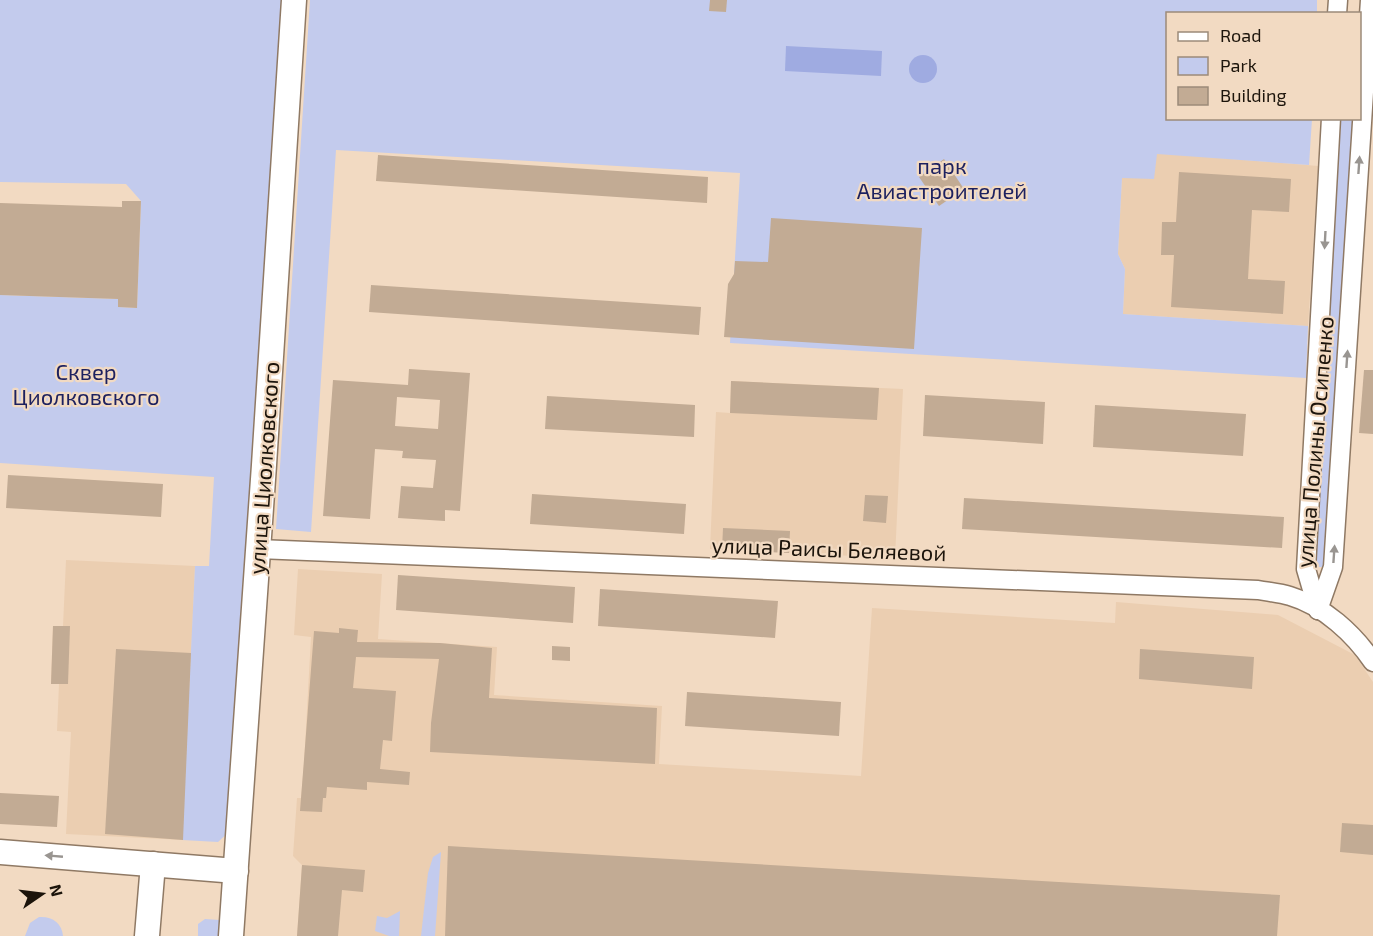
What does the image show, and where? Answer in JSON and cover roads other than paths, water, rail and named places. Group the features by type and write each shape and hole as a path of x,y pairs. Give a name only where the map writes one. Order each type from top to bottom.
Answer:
{"street":[{"name":"улица Циолковского","path":"231,936 294,0"},
{"name":"улица Полины Осипенко","path":"1318,610 1333,567 1370,0"},
{"name":"улица Полины Осипенко","path":"1318,610 1306,570 1331,120"},
{"name":"улица Раисы Беляевой","path":"258,549 1258,590 1292,596 1318,610 1343,627 1373,662"},
{"path":"0,852 236,871"},
{"path":"147,936 153,864"}],"park label":[{"name":"парк Авиастроителей","path":"942,178"},
{"name":"Сквер Циолковского","path":"86,384"}]}
